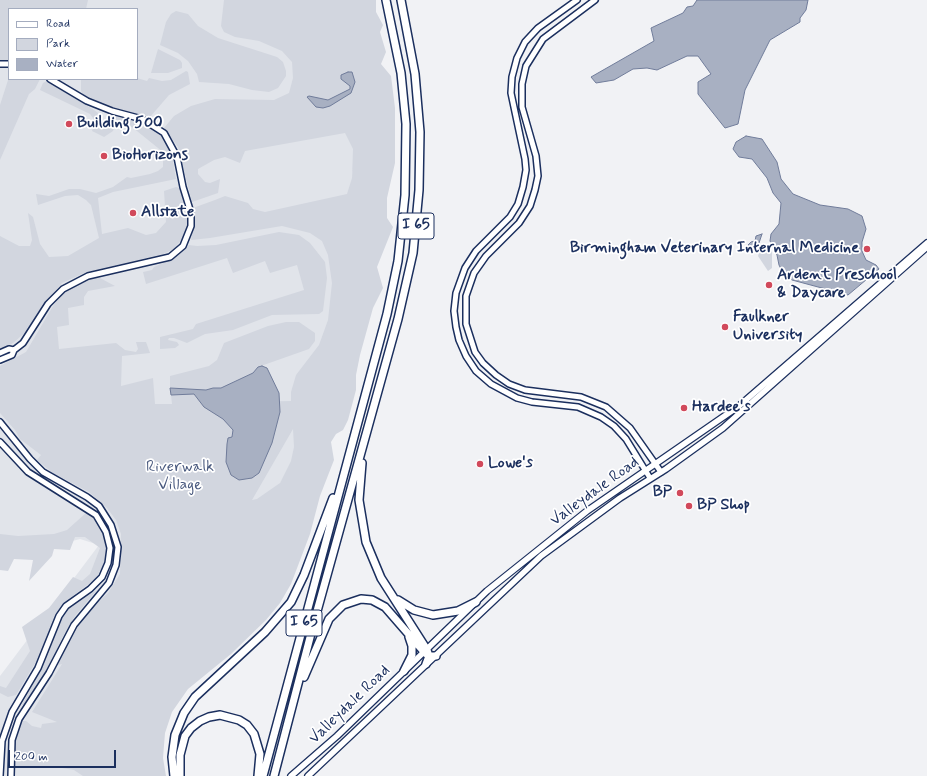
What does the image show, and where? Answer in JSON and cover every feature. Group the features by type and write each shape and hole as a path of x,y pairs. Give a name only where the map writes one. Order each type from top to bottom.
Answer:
{"highway":[{"name":"I 65","path":"263,776 392,292 404,213 407,164 404,102 397,48 386,0"},
{"name":"I 65","path":"274,776 296,691 364,447 403,300 413,253 420,163 419,111 412,53 401,0"},
{"path":"364,447 359,493 363,531 376,568 429,654 426,664"},
{"path":"174,776 172,757 175,735 184,714 195,697 265,632 291,602 304,575 344,470"},
{"path":"394,597 410,609 433,615 458,611 476,602"},
{"path":"296,691 306,671 324,626 342,605 360,599 379,603 390,612 407,633 429,654"},
{"path":"404,671 410,660 412,650 411,642 407,633"},
{"path":"180,776 179,758 181,746 190,728 209,716 220,715 239,720 248,725 254,734 260,754 258,776"}],"main road":[{"name":"Valleydale Road","path":"429,654 476,602 575,521 761,389 927,243"},
{"name":"Valleydale Road","path":"291,776 337,736 404,671 429,654 541,556 620,498 661,472 739,415 927,247"},
{"name":"Valleydale Road","path":"308,776 426,664"}],"street":[{"path":"577,0 538,28 525,42 517,58 512,77 511,93 525,159 525,178 522,193 510,217 470,259 462,273 456,293 454,310 456,327 463,351 482,377 508,395 532,402 578,407 601,417 622,434 647,470 650,478"},
{"path":"595,0 551,32 539,43 529,59 523,78 521,97 523,113 536,156 538,176 534,196 519,223 478,266 466,296 464,309 466,324 472,346 489,369 512,385 535,392 581,397 606,407 630,428 661,472"},
{"path":"0,360 12,355 14,350 27,339 44,309 63,289 88,276 170,257 183,246 191,226 191,214 183,187 177,157 164,133 142,119 87,101 52,80"},
{"path":"0,353 9,349 14,350"},
{"path":"508,395 512,385"},
{"path":"0,422 30,459 43,472 87,497 99,506 112,525 118,547 116,566 109,583 74,625 46,678 19,719 12,740 11,776"},
{"path":"0,442 32,475 96,514 105,528 110,548 106,569 100,579 90,589 72,601 59,616 38,668 12,712 2,741 0,776"}],"shaded area":[{"path":"0,0 326,0 359,95 335,389 110,776 0,776 0,676 99,545 80,539 0,560"}],"green space":[{"path":"0,0 88,0 86,8 8,8 8,60 0,60"},
{"name":"Riverwalk Village","path":"224,0 376,0 376,12 383,25 380,32 386,52 381,64 391,76 395,108 395,163 387,198 387,218 393,227 377,267 383,288 373,308 360,355 356,375 356,390 348,420 343,430 336,434 331,442 334,460 320,496 310,534 291,584 280,603 266,620 231,654 188,689 172,712 165,733 163,758 166,776 83,776 74,770 56,767 14,767 15,743 22,721 26,721 32,726 41,728 42,724 57,722 32,712 62,664 58,665 68,640 84,616 108,593 120,574 121,534 116,520 107,508 89,492 53,473 37,460 41,455 20,439 15,430 0,413 0,366 26,352 53,306 62,295 77,283 89,278 100,278 115,286 88,291 84,297 84,305 68,308 69,325 57,327 59,349 116,343 125,350 136,352 138,349 136,342 146,342 150,353 122,356 121,386 153,378 155,404 172,404 171,395 190,393 194,394 202,403 291,401 291,392 296,375 319,345 328,320 332,283 328,255 322,241 310,233 282,226 191,240 194,222 193,208 225,196 248,203 253,209 265,212 347,194 352,178 353,149 345,133 245,151 240,163 225,157 214,160 198,169 198,174 205,182 210,183 220,179 218,193 192,202 178,147 164,128 174,116 191,106 215,99 274,100 289,93 293,78 292,62 282,51 259,41 235,37 224,32 221,26","holes":["293,429 294,447 291,461 280,483 257,499 252,500"]},
{"path":"176,11 188,14 198,26 218,38 277,57 283,62 286,71 286,76 278,88 269,92 252,90 229,84 199,82 197,74 188,61 178,53 160,45 166,22 171,14"},
{"path":"158,49 180,60 182,63 182,68 168,73 151,73"},
{"path":"186,71 188,72 190,84 169,95 150,117 107,106 84,95 81,91 81,80 138,80 138,78 147,81 149,78 162,81 171,80"},
{"path":"8,80 40,80 35,89 29,94 0,160 0,105"},
{"path":"47,81 98,113 101,124 114,128 113,131 104,137 92,131 94,125 93,118 90,114 40,90 43,83"},
{"path":"112,113 134,119 149,126 165,139 171,150 176,179 113,192 98,198 102,234 128,228 146,235 156,233 166,222 164,191 176,187 180,188 189,212 189,225 185,235 174,249 163,254 84,273 62,283 43,304 28,330 13,343 3,349 0,349 0,236 19,246 30,246 32,240 28,213 33,217 40,244 49,257 68,256 99,238 91,205 86,200 78,195 65,196 38,205 36,194 49,196 69,189 80,189 96,193 113,187 127,177 131,178 150,174 163,167 163,152 132,127 112,123 107,119 107,116"},
{"path":"279,232 299,235 310,243 325,262 327,278 323,311 319,314 272,315 233,330 205,334 187,343 174,338 169,338 168,340 177,342 179,345 175,348 160,349 160,337 193,329 196,324 304,290 297,265 270,273 265,261 233,273 227,258 146,284 143,272 152,270 154,267 170,260 181,253 189,245 216,245"},
{"path":"769,247 772,252 772,268 768,271 758,256 759,253"},
{"path":"286,322 299,322 315,333 315,341 309,349 258,367 253,373 221,388 206,390 170,388 170,376 209,366 217,360 224,343 268,326"},
{"path":"86,513 99,522 105,538 106,549 103,567 95,579 70,598 55,614 40,655 16,695 8,697 0,693 0,686 6,688 30,651 22,627 49,608 73,577 82,581 90,574 100,548 85,537 75,537 70,550 54,549 52,556 29,581 33,560 14,559 8,571 0,570 0,534 18,536 54,534 67,530"},
{"path":"97,590 75,616 62,638 49,667 30,698 25,705 22,705 42,667 62,616 72,605"}],"water":[{"path":"697,0 808,0 806,10 800,18 800,22 770,40 745,90 738,124 725,128 698,94 698,82 711,74 698,56 687,56 657,70 647,68 633,69 614,80 596,83 591,77 654,41 651,28 683,13 687,7 693,6"},
{"path":"352,72 355,82 351,93 330,106 323,108 316,107 307,97 309,96 328,100 350,89 350,86 341,79 341,75"},
{"path":"746,136 762,139 777,162 781,179 793,194 820,205 848,209 862,216 866,229 862,242 862,251 866,260 876,265 879,269 848,295 792,280 783,273 779,265 777,255 770,241 771,234 779,224 781,203 773,193 767,178 752,159 739,157 733,149 736,142"},
{"path":"762,234 759,243 749,253 744,250 749,247 748,245 751,242 755,241 756,236"},
{"path":"262,366 267,368 279,393 280,412 272,443 259,473 252,478 239,480 231,475 226,462 228,438 232,437 233,430 223,419 204,407 194,394 171,395 170,388 206,390 221,388 253,373 258,367"}],"place":[{"name":"Building 500","path":"69,124"},
{"name":"BioHorizons","path":"104,156"},
{"name":"Allstate","path":"133,213"},
{"name":"Birmingham Veterinary Internal Medicine","path":"867,249"},
{"name":"Ardent Preschool & Daycare","path":"769,285"},
{"name":"Faulkner University","path":"725,327"},
{"name":"Hardee's","path":"684,408"},
{"name":"Lowe's","path":"480,464"},
{"name":"BP","path":"680,493"},
{"name":"BP Shop","path":"689,506"}]}
